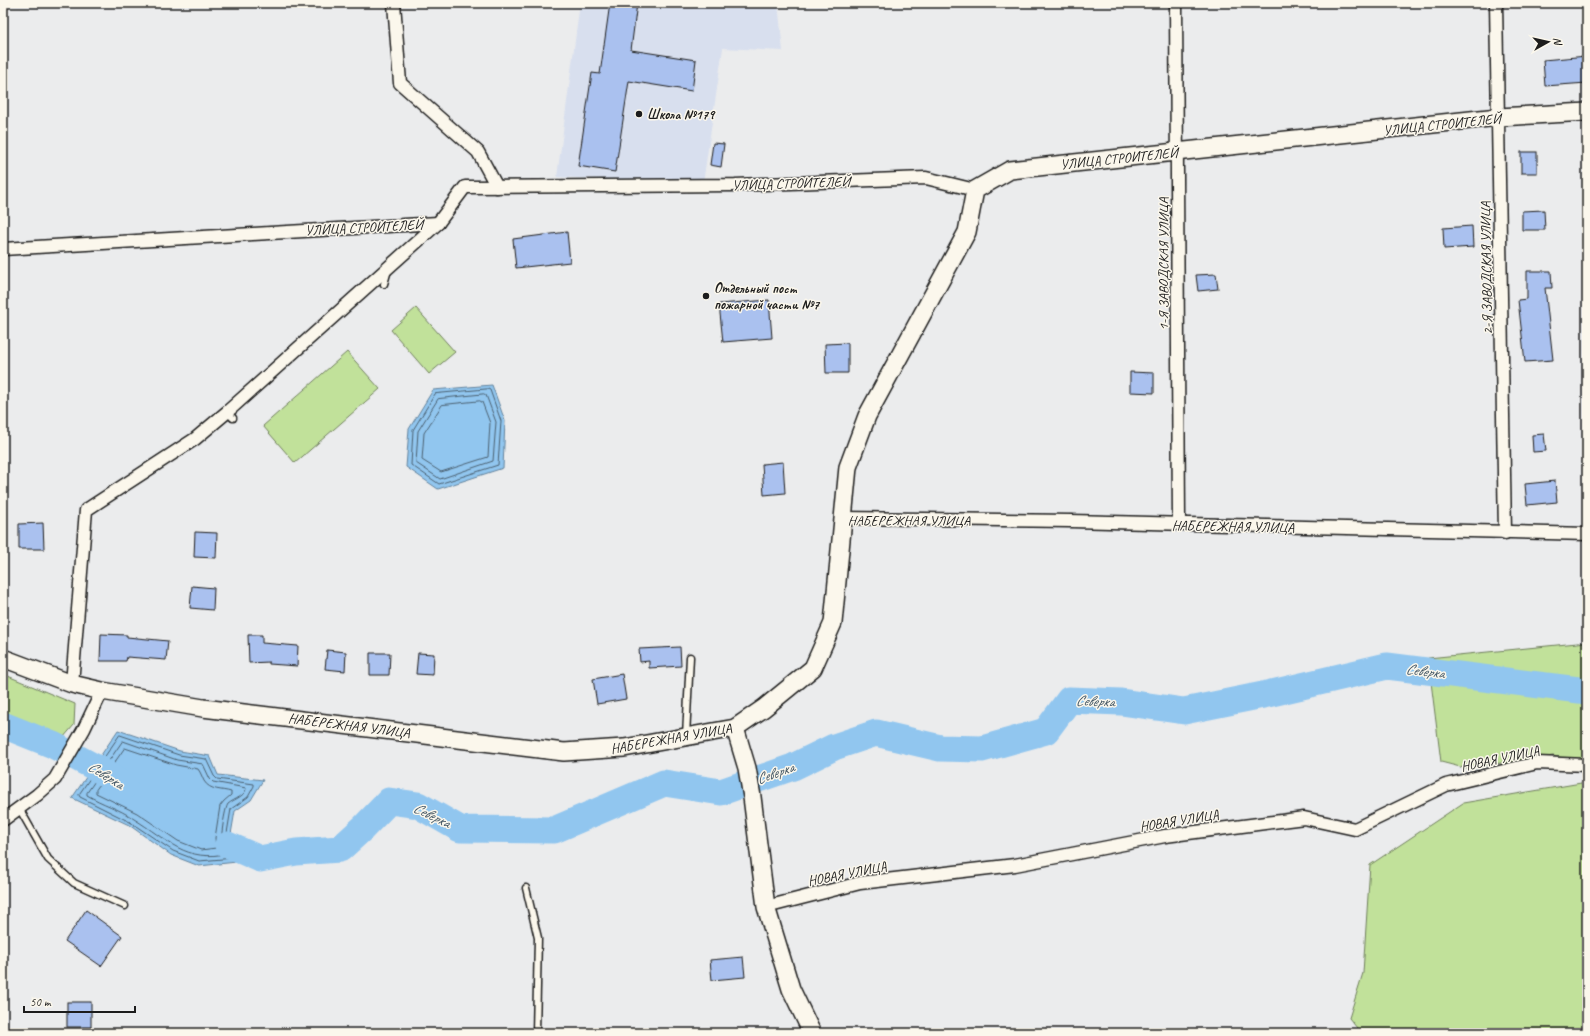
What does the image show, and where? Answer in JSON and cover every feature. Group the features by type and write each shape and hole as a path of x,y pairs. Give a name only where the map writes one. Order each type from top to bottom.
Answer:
{"street":[{"path":"394,3 400,83 478,152 497,187"},
{"name":"1-Я ЗАВОДСКАЯ УЛИЦА","path":"1176,3 1180,524"},
{"name":"2-Я ЗАВОДСКАЯ УЛИЦА","path":"1496,3 1505,533"},
{"name":"УЛИЦА СТРОИТЕЛЕЙ","path":"3,249 438,223 465,187 735,186 926,178 975,190 1010,170 1498,117 1587,112"},
{"path":"843,518 848,467 867,416 967,232 975,190"},
{"path":"72,684 86,510 196,439 230,415 389,266 438,223"},
{"name":"НАБЕРЕЖНАЯ УЛИЦА","path":"3,658 72,684 102,691 203,708 564,752 624,748 735,728 764,708 813,668 833,623 843,518 1180,524 1587,534"},
{"path":"3,820 37,795 55,779 84,729 102,691"},
{"path":"735,728 747,768 766,907 791,989 812,1033"},
{"name":"НОВАЯ УЛИЦА","path":"766,907 860,883 1015,865 1165,836 1304,818 1355,830 1446,785 1537,763 1587,765"}],"lane":[{"path":"384,284 389,266"},
{"path":"686,737 690,657"},
{"path":"19,808 48,859 74,883 125,906"},
{"path":"526,888 538,938 536,1033"}],"shaded area":[{"name":"Школа №179","path":"580,3 778,3 783,51 723,48 703,183 557,177"}],"green space":[{"path":"416,308 455,352 429,374 391,330"},
{"path":"347,352 380,389 295,463 263,426"},
{"path":"1587,642 1587,762 1553,756 1464,768 1441,762 1428,658"},
{"path":"3,674 75,704 74,725 63,738 3,713"},
{"path":"1587,782 1587,1033 1361,1033 1349,1018 1363,973 1370,865 1463,803"}],"water":[{"path":"492,385 505,421 503,468 438,489 406,467 409,429 433,390"},
{"path":"118,730 180,751 210,756 218,775 263,780 251,800 235,811 230,840 265,859 199,866 171,855 129,825 72,798"}],"building":[{"path":"610,3 637,3 631,50 696,60 692,91 629,81 615,172 578,166 592,73 600,74"},
{"path":"1587,56 1587,83 1545,86 1543,60"},
{"path":"713,143 724,144 721,167 710,165"},
{"path":"1521,152 1537,152 1537,173 1521,173"},
{"path":"1544,210 1545,230 1522,230 1522,211"},
{"path":"1472,226 1473,247 1444,249 1443,228"},
{"path":"567,232 570,262 516,268 513,239"},
{"path":"1527,271 1551,271 1552,288 1545,288 1553,360 1525,362 1518,300 1527,299"},
{"path":"1216,274 1218,289 1198,291 1196,275"},
{"path":"769,300 772,338 723,342 719,304"},
{"path":"848,343 848,373 826,373 825,344"},
{"path":"1130,372 1154,373 1154,393 1130,392"},
{"path":"1544,434 1546,451 1533,452 1532,435"},
{"path":"783,462 785,493 764,495 762,464"},
{"path":"1555,481 1557,502 1527,505 1525,484"},
{"path":"43,523 44,549 19,549 19,524"},
{"path":"195,532 217,533 216,558 194,557"},
{"path":"192,586 214,588 213,610 190,608"},
{"path":"101,634 127,635 127,637 168,641 166,660 127,657 126,661 100,661"},
{"path":"248,635 262,635 262,643 298,646 297,666 269,664 269,662 249,663"},
{"path":"680,647 681,666 649,668 649,661 640,662 639,649"},
{"path":"327,650 346,652 345,671 325,669"},
{"path":"370,653 390,653 389,675 370,675"},
{"path":"418,653 434,654 433,675 416,674"},
{"path":"622,674 626,699 597,704 593,679"},
{"path":"86,910 122,936 101,966 65,941"},
{"path":"743,957 745,977 712,980 710,960"},
{"path":"67,1002 91,1002 91,1027 67,1027"}],"waterway":[{"name":"Северка","path":"228,845 260,859 296,852 340,849 389,801 418,805 460,829 554,830 664,783 721,792 793,767 834,747 876,733 940,748 982,749 1046,731 1069,700 1121,702 1184,711 1263,695 1387,666 1587,691"},
{"name":"Северка","path":"3,725 53,745 100,770 124,786"}],"place":[{"name":"Школа №179","path":"639,114"},
{"name":"Отдельный пост пожарной части №7","path":"706,296"}]}
